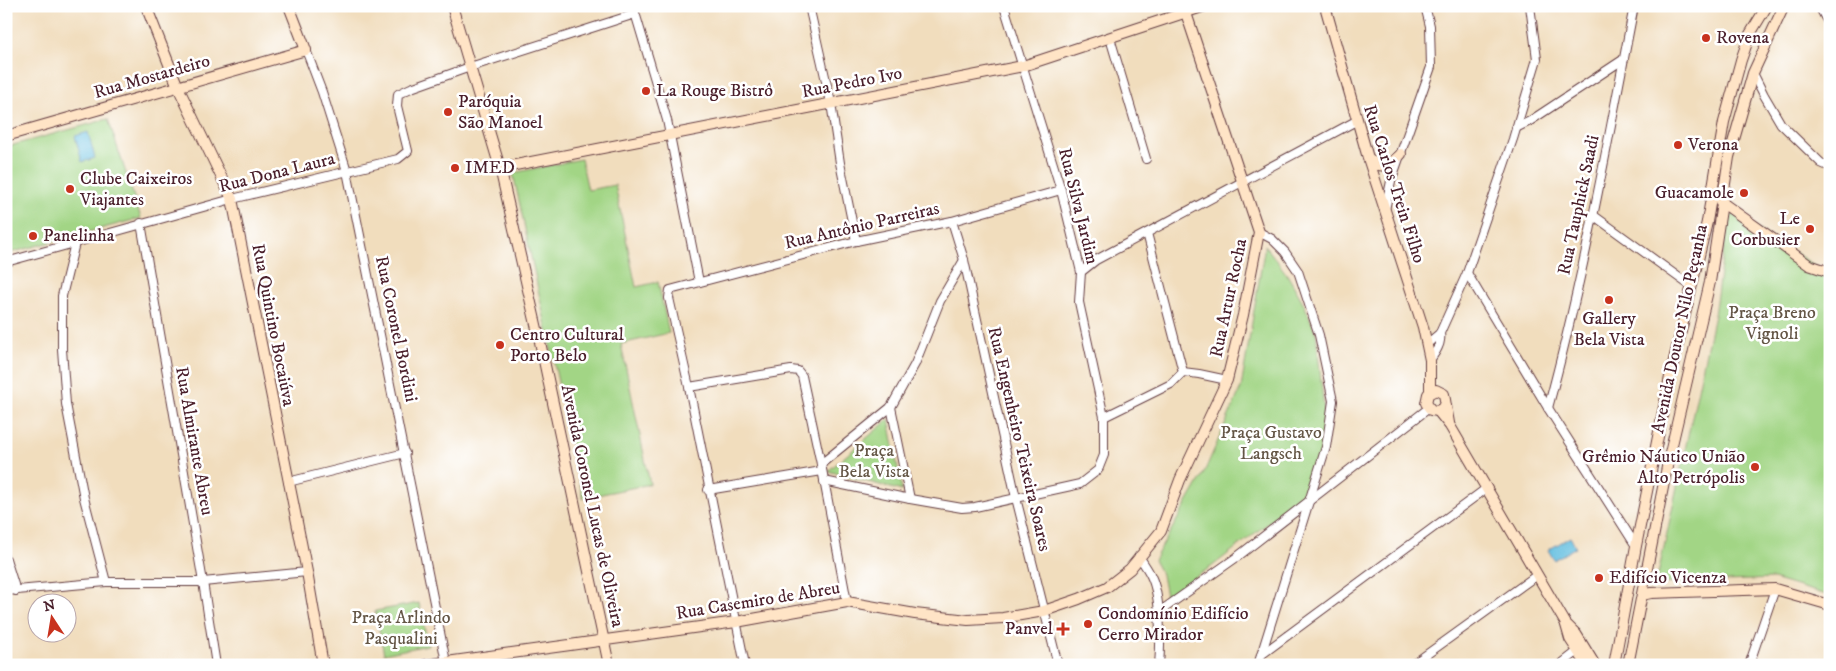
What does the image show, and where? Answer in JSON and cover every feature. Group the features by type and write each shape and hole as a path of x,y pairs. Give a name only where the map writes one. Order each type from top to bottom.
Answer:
{"street":[{"name":"Rua Quintino Bocaiúva","path":"146,6 178,87 232,199 307,572 323,665"},
{"name":"Rua Coronel Bordini","path":"289,6 322,92 347,171 446,663"},
{"name":"Avenida Coronel Lucas de Oliveira","path":"452,6 500,168 610,665"},
{"path":"809,6 831,103 840,162 856,242"},
{"name":"Rua Silva Jardim","path":"824,481 962,508 975,507 1080,484 1098,470 1104,455 1104,417 1079,302 1081,272 1061,190 1004,6"},
{"name":"Rua Pedro Ivo","path":"500,168 1023,66 1110,38 1185,10 1205,6"},
{"name":"Rua Carlos Trein Filho","path":"1325,6 1356,121 1423,327 1430,360 1434,401"},
{"path":"1385,210 1391,181 1432,67 1430,26 1425,6"},
{"path":"1427,344 1440,333 1467,273 1516,128 1537,59 1530,6"},
{"name":"Rua Tauphick Saadi","path":"1548,408 1561,359 1593,215 1634,6"},
{"name":"Avenida Doutor Nilo Peçanha","path":"1615,660 1639,530 1672,371 1707,222 1724,122 1750,34 1767,6"},
{"name":"Avenida Doutor Nilo Peçanha","path":"1628,665 1645,592 1668,462 1710,282 1730,156 1753,73 1784,6"},
{"path":"1819,6 1830,26"},
{"path":"470,67 634,10 671,135 699,282"},
{"name":"Rua Artur Rocha","path":"1140,556 1161,531 1180,480 1227,380 1243,315 1259,232 1185,10"},
{"path":"1110,38 1146,159"},
{"name":"Rua Mostardeiro","path":"6,136 306,50"},
{"path":"1516,128 1530,121 1624,59"},
{"name":"Rua Dona Laura","path":"6,262 232,199 398,159 408,151 397,106 398,94 470,67"},
{"path":"1733,91 1738,87 1744,71 1750,70 1781,124 1822,163 1830,167"},
{"path":"1746,95 1756,92 1764,95"},
{"path":"1081,272 1096,260 1356,121"},
{"path":"1368,158 1377,166 1384,167 1402,154"},
{"path":"1714,177 1717,198 1723,204 1809,264 1830,272"},
{"name":"Rua Antônio Parreiras","path":"689,387 669,298 670,290 856,242 952,220 1061,190"},
{"path":"1593,215 1692,286"},
{"name":"Rua Engenheiro Teixeira Soares","path":"952,220 964,260 1016,498 1058,665"},
{"name":"Rua Almirante Abreu","path":"141,223 216,665"},
{"path":"1147,232 1183,372"},
{"path":"1258,665 1326,448 1333,401 1319,335 1298,271 1285,252 1272,239 1259,232"},
{"path":"75,243 62,296 62,349 66,404 84,498 106,582"},
{"path":"708,490 822,468 892,407 915,364 940,301 964,260"},
{"path":"1467,273 1548,408 1636,546"},
{"path":"1430,360 1441,340 1440,333"},
{"path":"745,665 708,490 689,387 792,370 798,371 802,376 848,602"},
{"path":"1183,372 1227,380"},
{"path":"1104,417 1171,384 1183,372"},
{"path":"1159,612 1238,557 1434,401 1566,624 1576,634 1591,662"},
{"path":"892,407 910,499"},
{"path":"288,482 405,453"},
{"path":"1261,655 1487,488"},
{"path":"1626,530 1639,530"},
{"path":"1140,556 1152,578 1159,612 1158,662"},
{"name":"Rua Casemiro de Abreu","path":"425,665 736,622 848,602 915,614 968,620 1003,618 1044,611 1080,599 1106,587 1130,569 1140,556"},
{"path":"6,559 16,591"},
{"path":"6,591 106,582 203,582 307,572"},
{"path":"1412,665 1537,575"},
{"path":"1749,665 1775,589"},
{"path":"1645,592 1775,589 1830,604"},
{"path":"1566,624 1570,638 1578,651 1591,662 1603,663 1615,660"},
{"path":"1560,665 1578,651"}],"green space":[{"name":"Clube Caixeiros Viajantes","path":"108,119 141,218 6,254 6,199 12,197 6,178 6,147"},
{"path":"581,159 588,190 615,185 636,287 658,282 669,333 621,344 650,484 583,498 513,173"},
{"name":"Grêmio Náutico União Alto Petrópolis","path":"1729,211 1830,275 1830,596 1773,579 1656,584 1714,315"},
{"name":"Praça Gustavo Langsch","path":"1265,245 1288,276 1304,304 1316,333 1324,409 1325,447 1302,497 1211,567 1166,596 1162,575 1154,560 1203,475 1241,388"},
{"name":"Praça Bela Vista","path":"889,419 902,491 828,471"},
{"name":"Praça Arlindo Pasqualini","path":"419,603 428,645 384,654 375,611"}],"water":[{"path":"88,132 95,158 82,162 75,136"},
{"path":"1570,537 1576,547 1554,560 1548,550"}],"place":[{"name":"Rovena","path":"1706,38"},
{"name":"La Rouge Bistrô","path":"646,91"},
{"name":"Paróquia São Manoel","path":"448,112"},
{"name":"Verona","path":"1678,145"},
{"name":"IMED","path":"455,168"},
{"name":"Clube Caixeiros Viajantes","path":"70,189"},
{"name":"Guacamole","path":"1744,193"},
{"name":"Le Corbusier","path":"1810,229"},
{"name":"Panelinha","path":"33,236"},
{"name":"Gallery Bela Vista","path":"1609,300"},
{"name":"Centro Cultural Porto Belo","path":"500,345"},
{"name":"Grêmio Náutico União Alto Petrópolis","path":"1755,467"},
{"name":"Edifício Vicenza","path":"1599,578"},
{"name":"Condomínio Edifício Cerro Mirador","path":"1088,624"},
{"name":"Panvel","path":"1063,629"}],"park label":[{"name":"Praça Breno Vignoli","path":"1772,323"}]}
